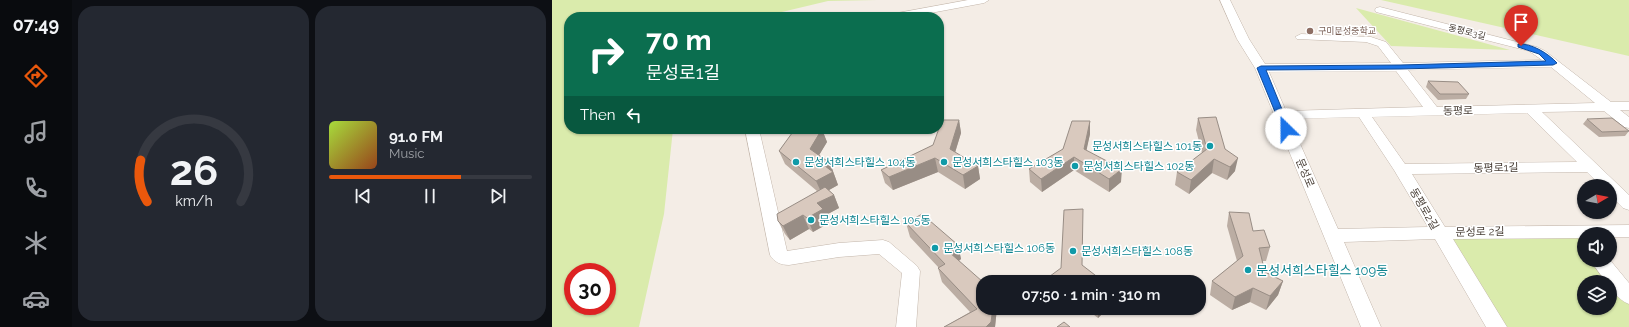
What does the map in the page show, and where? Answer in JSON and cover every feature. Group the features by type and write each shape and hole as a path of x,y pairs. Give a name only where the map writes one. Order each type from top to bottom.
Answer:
{"street":[{"path":"919,12 984,0"},
{"name":"문성로","path":"1225,0 1243,39 1261,68 1371,327"},
{"name":"동평로3길","path":"1380,10 1533,49 1541,53 1607,107"},
{"path":"1301,37 1372,40 1385,47 1433,111"},
{"path":"1261,68 1400,67 1553,63"},
{"name":"동평로","path":"1280,115 1362,112 1532,110 1629,106"},
{"path":"1607,107 1629,124"},
{"path":"1532,110 1629,204"},
{"name":"동평로2길","path":"1362,112 1401,169 1438,233 1497,327"},
{"path":"753,134 779,255 784,258 789,258 832,250 883,247 911,271 906,327"},
{"name":"동평로1길","path":"1401,169 1591,167"},
{"name":"문성로 2길","path":"1617,232 1629,231"},
{"name":"문성로 2길","path":"1332,236 1438,233 1577,237"},
{"path":"1605,267 1629,296"}],"green space":[{"path":"552,0 877,0 828,1 782,12 564,12 564,134 672,134 664,214 639,327 552,327"},
{"path":"1381,0 1629,0 1629,56"},
{"path":"1356,8 1510,50 1391,46"},
{"path":"1575,231 1577,233 1577,267 1605,267 1612,275 1577,275 1577,315 1617,315 1617,282 1629,296 1629,327 1497,327 1438,233"}],"building":[{"path":"1428,81 1458,82 1469,94 1440,94"},
{"path":"1216,117 1225,149 1238,158 1230,167 1214,159 1191,180 1177,172 1207,149 1198,118"},
{"path":"1612,118 1629,131 1602,132 1587,119"},
{"path":"944,120 959,120 950,149 978,166 963,175 935,158 889,177 881,170 933,145 937,134 944,134"},
{"path":"1072,121 1090,121 1084,149 1122,169 1109,179 1074,157 1041,179 1029,169 1063,149"},
{"path":"791,134 819,134 810,149 830,163 825,166 833,172 816,181 779,151"},
{"path":"825,187 834,195 817,203 823,209 807,218 803,215 783,226 778,221 777,214"},
{"name":"문성서희스타힐스 108동","path":"1083,209 1082,265 1095,275 1052,275 1061,268 1064,210"},
{"path":"1229,212 1249,213 1253,231 1264,230 1270,247 1259,248 1265,272 1283,281 1270,296 1253,288 1235,297 1212,281 1243,256"},
{"path":"922,214 958,245 949,252 976,276 976,308 938,268 945,264 906,223"},
{"path":"976,310 976,315 992,315 991,322 986,327 944,327"},
{"path":"1064,322 1070,327 1057,327"}],"place":[{"name":"구미문성중학교","path":"1310,31"},
{"name":"문성서희스타힐스 101동","path":"1210,146"},
{"name":"문성서희스타힐스 104동","path":"796,162"},
{"name":"문성서희스타힐스 103동","path":"944,162"},
{"name":"문성서희스타힐스 102동","path":"1075,166"},
{"name":"문성서희스타힐스 105동","path":"811,220"},
{"name":"문성서희스타힐스 106동","path":"935,248"},
{"name":"문성서희스타힐스 108동","path":"1073,251"},
{"name":"문성서희스타힐스 109동","path":"1248,270"}],"route":[{"path":"1286,129 1261,68 1400,67 1553,63 1541,53 1521,46"}]}
